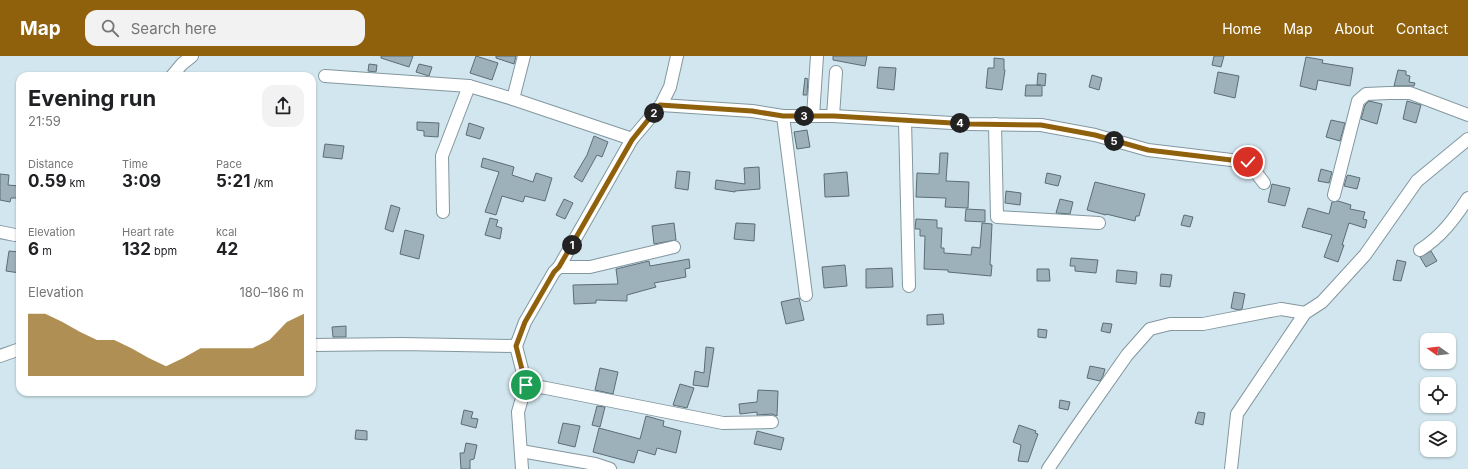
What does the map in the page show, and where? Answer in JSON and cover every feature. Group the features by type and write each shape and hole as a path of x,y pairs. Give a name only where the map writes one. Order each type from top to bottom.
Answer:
{"street":[{"path":"175,72 192,56"},
{"path":"513,99 524,56"},
{"path":"522,469 518,412 526,385 516,346 525,322 554,272 559,267 632,140 660,105 670,87 677,56"},
{"path":"813,116 817,56"},
{"path":"834,116 836,72"},
{"path":"325,76 468,86 513,99 632,140"},
{"path":"443,212 442,156 468,86"},
{"path":"1334,195 1358,101 1366,94 1410,93 1468,115"},
{"path":"660,105 752,111 783,116 834,116 1041,125 1095,135 1148,150 1248,162 1264,183"},
{"path":"783,116 806,295"},
{"path":"905,120 908,286"},
{"path":"995,124 997,217 1099,223"},
{"path":"1231,469 1237,414 1305,313 1322,302 1366,255 1417,181 1468,138"},
{"path":"1420,250 1456,217 1468,198"},
{"path":"0,232 16,235"},
{"path":"559,267 590,267 674,247"},
{"path":"1048,469 1127,355 1150,329 1170,324 1203,324 1282,310 1305,313"},
{"path":"316,345 401,344 516,346"},
{"path":"0,356 16,350"},
{"path":"526,385 723,423 772,422"},
{"path":"521,451 595,464 610,469"}],"building":[{"path":"381,56 413,56 409,67 381,58"},
{"path":"476,56 498,63 492,80 470,73"},
{"path":"496,56 516,56 514,64 496,58"},
{"path":"833,56 867,56 865,66 833,60"},
{"path":"1214,56 1224,56 1221,67 1212,65"},
{"path":"1306,57 1323,60 1322,63 1353,68 1350,86 1318,80 1316,90 1300,86"},
{"path":"994,58 1004,59 1005,70 1002,90 986,88 988,68 994,68"},
{"path":"369,64 377,65 376,72 368,71"},
{"path":"419,64 432,67 429,76 416,72"},
{"path":"879,67 896,68 894,90 877,88"},
{"path":"1398,70 1406,71 1406,75 1410,76 1409,82 1415,83 1414,86 1394,86"},
{"path":"1218,72 1239,76 1235,98 1214,93"},
{"path":"1038,73 1046,74 1045,86 1042,85 1042,96 1025,96 1026,85 1037,85"},
{"path":"1092,75 1102,78 1099,90 1089,87"},
{"path":"805,78 808,79 807,95 803,95"},
{"path":"1369,101 1382,104 1377,124 1361,119 1365,105"},
{"path":"1407,101 1421,105 1416,123 1403,119"},
{"path":"1331,120 1345,123 1340,141 1326,137"},
{"path":"417,122 439,123 438,137 424,136 424,131 417,130"},
{"path":"469,123 484,128 480,139 466,135"},
{"path":"807,130 810,147 797,149 794,132"},
{"path":"594,136 608,142 602,157 597,155 582,182 574,177 587,155"},
{"path":"325,144 344,146 342,159 323,157"},
{"path":"940,153 948,153 946,181 969,182 968,208 945,207 946,198 916,197 917,173 939,174"},
{"path":"483,158 514,167 512,175 533,182 536,173 552,178 545,201 525,196 523,202 502,196 496,215 485,212 499,172 481,167"},
{"path":"759,167 760,189 735,192 715,189 716,180 745,184 744,168"},
{"path":"1321,169 1332,172 1329,183 1318,181"},
{"path":"677,171 690,172 688,190 675,188"},
{"path":"847,172 849,196 825,197 824,174"},
{"path":"1047,173 1061,176 1058,186 1045,183"},
{"path":"0,174 9,175 8,185 16,186 16,198 11,198 10,202 0,200"},
{"path":"1348,175 1360,178 1357,189 1344,186"},
{"path":"1095,182 1145,194 1139,216 1136,216 1135,221 1087,210"},
{"path":"1272,184 1290,188 1285,206 1268,202"},
{"path":"1006,191 1021,193 1020,205 1005,203"},
{"path":"564,199 573,203 565,219 556,215"},
{"path":"1060,199 1073,202 1070,214 1056,213"},
{"path":"1338,201 1351,205 1350,209 1365,212 1363,219 1367,220 1365,228 1349,223 1338,262 1324,257 1332,235 1302,227 1308,208 1329,214 1332,202"},
{"path":"391,205 400,208 393,232 385,229"},
{"path":"966,209 985,210 985,222 965,221"},
{"path":"1184,215 1193,217 1190,227 1181,225"},
{"path":"490,218 498,220 496,226 502,228 500,239 485,235"},
{"path":"916,219 937,220 937,228 942,228 941,248 944,248 944,253 971,255 972,247 980,248 982,223 992,224 990,265 992,265 991,276 948,272 948,270 924,269 925,236 920,236 920,229 915,229"},
{"path":"674,223 676,240 654,244 652,226"},
{"path":"736,223 755,224 754,241 734,239"},
{"path":"405,230 424,235 419,259 400,254"},
{"path":"9,251 16,252 16,272 6,271"},
{"path":"1431,251 1437,261 1426,267 1420,257"},
{"path":"1071,258 1098,260 1096,273 1075,271 1075,266 1070,266"},
{"path":"689,259 690,268 685,269 686,277 654,283 656,287 627,295 627,301 596,300 596,303 574,304 573,285 618,284 616,269 649,261 650,266"},
{"path":"1397,260 1406,262 1401,281 1393,280"},
{"path":"845,265 847,286 824,288 822,267"},
{"path":"892,268 893,287 866,288 866,269"},
{"path":"1037,269 1049,269 1050,281 1037,281"},
{"path":"1117,270 1137,272 1136,284 1116,282"},
{"path":"1161,274 1172,275 1170,287 1160,286"},
{"path":"1234,292 1245,294 1242,309 1238,310 1231,308"},
{"path":"799,298 804,320 786,324 781,302"},
{"path":"943,314 944,324 927,325 927,315"},
{"path":"1103,323 1112,324 1110,333 1101,331"},
{"path":"346,326 346,337 333,337 332,327"},
{"path":"1038,329 1047,330 1046,338 1038,337"},
{"path":"706,347 714,348 708,387 693,385 695,371 704,373"},
{"path":"1090,366 1105,369 1100,381 1087,378"},
{"path":"600,368 618,372 613,394 595,390"},
{"path":"680,384 694,388 687,408 673,405"},
{"path":"758,390 778,391 777,416 772,414 757,415 757,412 740,414 739,404 757,402"},
{"path":"1060,400 1070,402 1068,410 1059,408"},
{"path":"597,406 605,407 600,427 592,425"},
{"path":"464,410 473,412 471,418 478,419 476,428 461,424"},
{"path":"1198,412 1205,413 1203,425 1195,423"},
{"path":"646,416 664,421 663,426 681,431 676,453 657,448 655,455 638,450 634,463 593,452 599,428 640,439"},
{"path":"563,423 580,426 575,447 558,443"},
{"path":"1019,425 1036,431 1035,433 1038,434 1028,462 1018,461 1021,445 1013,442"},
{"path":"356,430 367,431 367,440 355,439"},
{"path":"757,431 784,438 781,450 754,444"},
{"path":"466,443 477,445 474,459 470,460 470,469 461,469 460,453 464,453"}],"route":[{"path":"526,385 516,346 525,322 554,272 559,267 632,140 660,105 752,111 783,116 834,116 969,124 1041,125 1095,135 1148,150 1248,162"}]}
